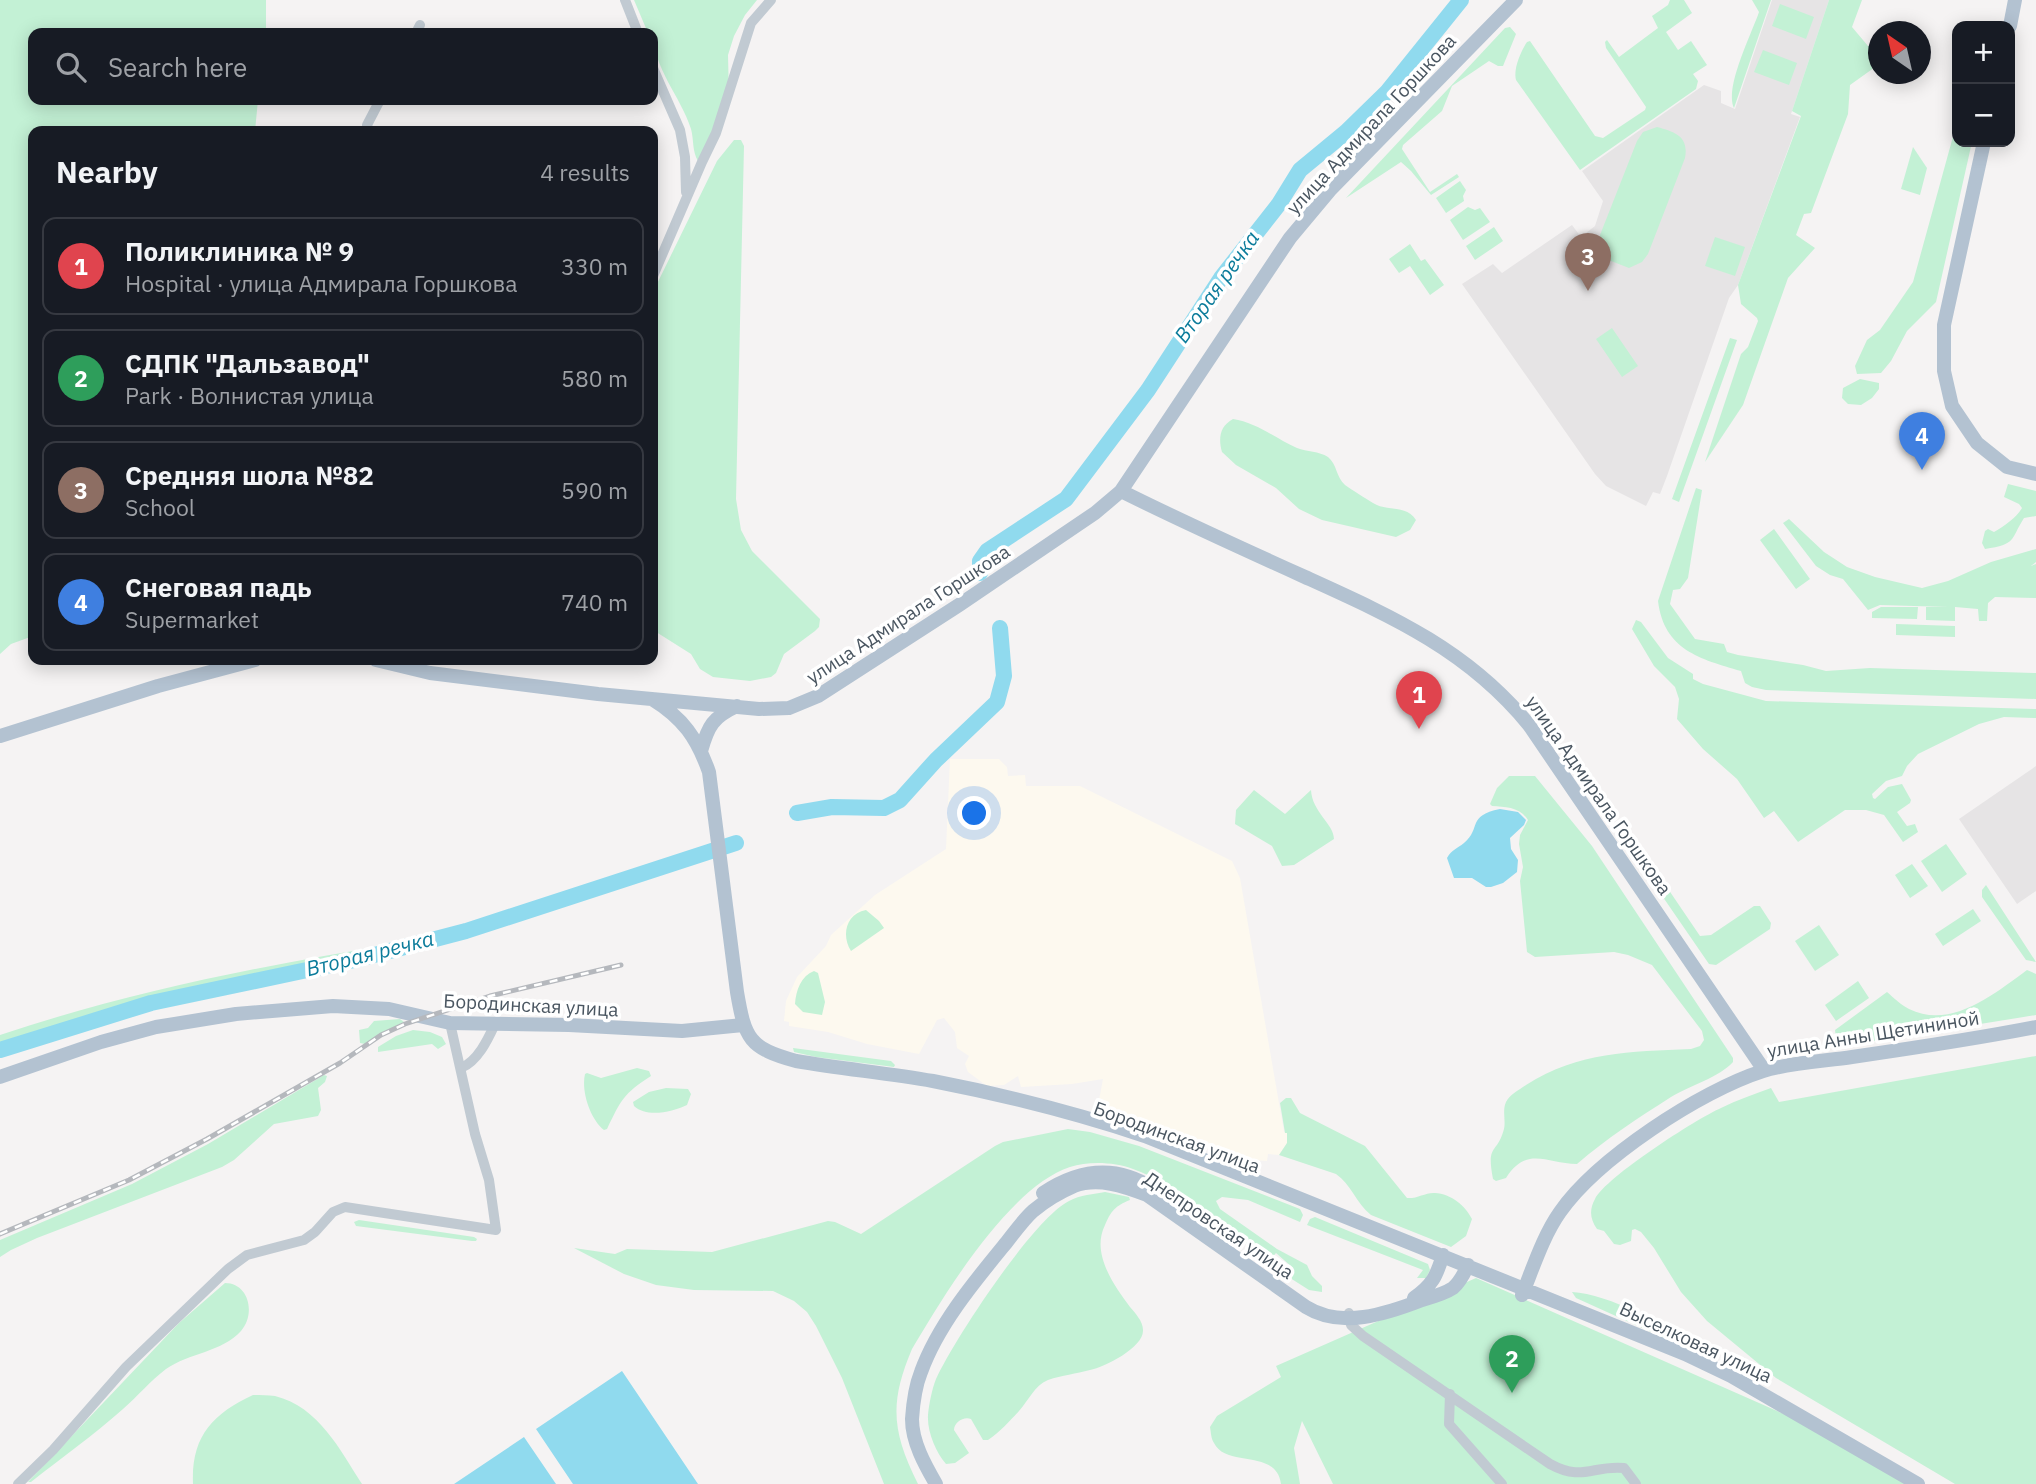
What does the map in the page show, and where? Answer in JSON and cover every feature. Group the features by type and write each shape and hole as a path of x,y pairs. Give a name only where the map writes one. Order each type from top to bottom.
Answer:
{"main road":[{"name":"улица Адмирала Горшкова","path":"429,666 652,699 759,709 789,708 818,696 959,606 1095,513 1121,491 1290,238 1331,188 1516,0"},
{"path":"2011,21 2015,0"},
{"path":"1983,147 1944,325 1944,371 1952,406 1977,443 2007,467 2036,474"},
{"name":"улица Адмирала Горшкова","path":"1121,491 1398,621 1449,651 1488,681 1530,725 1764,1070"},
{"path":"0,736 237,665"},
{"path":"652,699 673,712 684,725 701,751 711,781 737,992 734,1011 739,1026"},
{"path":"701,751 712,722 737,706"},
{"name":"Бородинская улица","path":"0,1077 101,1042 156,1027 236,1014 333,1006 389,1009 450,1023 569,1025 682,1031 739,1026 741,1039 773,1062 969,1094 1106,1129 1148,1143 1524,1291"},
{"name":"улица Анны Щетининой","path":"1524,1291 1558,1214 1582,1184 1612,1158 1681,1111 1713,1093 1764,1070 1938,1045 2036,1027"},
{"name":"Днепровская улица","path":"929,1484 910,1446 905,1423 908,1389 919,1355 980,1262 1026,1206 1058,1183 1089,1172 1111,1173 1147,1185 1309,1302 1349,1316 1394,1306 1412,1298 1429,1287 1436,1278 1442,1258"},
{"name":"Днепровская улица","path":"936,1484 916,1443 912,1423 916,1387 925,1362 946,1325 986,1267 1031,1213 1043,1203 1076,1185 1109,1183 1126,1186 1146,1195 1306,1307 1323,1315 1349,1316 1395,1310 1454,1287 1467,1268"},
{"name":"Выселковая улица","path":"1524,1291 1729,1384 1904,1484"},
{"name":"Выселковая улица","path":"1524,1291 1642,1336 1731,1376 1918,1484"}],"street":[{"path":"625,0 636,28"},
{"path":"658,265 716,134 751,23 771,0"},
{"path":"658,79 680,130 685,157 687,198"},
{"path":"367,126 377,105"},
{"path":"18,1484 53,1450 126,1367 228,1269 247,1255 304,1240 333,1212 345,1208 496,1230 489,1180 475,1134 450,1023"},
{"path":"461,1068 468,1065 481,1050 495,1024"},
{"path":"1349,1316 1351,1325 1363,1336 1550,1464 1566,1472 1582,1474 1612,1467 1624,1468 1636,1484"},
{"path":"1450,1394 1449,1424 1502,1484"}],"shaded area":[{"path":"1772,0 1829,0 1791,114 1800,117 1738,285 1729,298 1660,494 1653,492 1646,506 1606,486 1595,474 1462,284 1493,264 1502,273 1572,225 1581,237 1595,226 1603,201 1582,171 1704,85 1721,91 1721,103 1735,109"},
{"path":"950,759 999,759 1007,767 1008,776 1025,775 1026,786 1080,786 1232,861 1240,878 1284,1132 1287,1133 1287,1143 1279,1155 1268,1154 1267,1161 1252,1160 1252,1166 1151,1127 1097,1111 1103,1079 1021,1087 1018,1076 1004,1085 987,1086 968,1072 965,1064 969,1056 957,1048 955,1032 944,1018 937,1020 919,1054 867,1044 828,1032 789,1026 789,1022 784,1021 786,1001 797,977 826,946 831,935 875,895 946,849"},
{"path":"2036,766 2036,891 2017,904 1959,819"}],"green space":[{"path":"0,0 266,0 266,28 28,28 28,105 258,105 255,126 28,126 28,638 11,644 0,654"},
{"path":"634,0 757,0 734,36 728,55 729,96 698,161 691,129 658,58 658,28 646,28"},
{"path":"1670,0 1684,0 1692,13 1666,32 1678,50 1691,41 1707,65 1693,74 1698,81 1696,89 1580,170 1516,80 1522,50 1530,41 1595,136 1603,138 1646,107 1606,48 1605,42 1607,40 1619,57 1658,28 1652,16 1668,5"},
{"path":"1752,0 1771,0 1734,108 1732,99 1736,74 1759,12"},
{"path":"1829,0 1862,0 1852,27 1868,46 1868,72 1850,85 1848,114 1811,213 1804,214 1796,235 1815,248 1788,278 1743,405 1705,462 1741,354 1748,347 1758,321 1741,304 1738,285 1801,116 1792,111"},
{"path":"1780,4 1814,17 1806,39 1772,26"},
{"path":"1510,27 1516,34 1503,66 1489,61 1452,86 1442,111 1403,145 1402,149 1430,192 1457,174 1459,177 1431,195 1401,162 1346,198 1505,28"},
{"path":"1763,50 1797,63 1789,85 1754,72"},
{"path":"1657,127 1670,131 1683,140 1685,158 1648,254 1642,262 1629,268 1606,259 1598,244 1637,141 1643,132"},
{"path":"734,140 741,140 744,146 736,499 741,530 752,551 820,619 819,627 815,631 784,654 776,673 771,677 750,681 713,677 700,669 691,654 658,633 658,282 717,161"},
{"path":"1952,140 1952,147 1971,147 1936,302 1907,331 1891,361 1881,373 1857,374 1855,366 1867,340 1880,330 1913,282"},
{"path":"1913,147 1927,168 1920,195 1901,189"},
{"path":"1460,181 1466,190 1464,201 1446,213 1436,198"},
{"path":"1468,207 1475,210 1480,208 1490,222 1463,240 1450,220"},
{"path":"1494,227 1503,241 1475,260 1466,246"},
{"path":"1715,237 1745,247 1735,276 1705,266"},
{"path":"1410,244 1421,261 1425,259 1444,285 1430,295 1410,266 1399,273 1389,259"},
{"path":"1612,328 1638,366 1622,377 1596,339"},
{"path":"1730,338 1737,340 1679,502 1672,499"},
{"path":"1860,379 1879,383 1879,389 1861,405 1848,404 1842,398 1843,388"},
{"path":"1233,419 1258,427 1297,448 1328,457 1345,485 1378,506 1402,510 1416,520 1410,530 1396,537 1322,520 1299,509 1276,488 1236,465 1222,452 1221,433 1225,425"},
{"path":"2008,484 2036,491 2036,516 2024,518 2008,543 1985,549 1982,543 1985,531 1998,530 2022,508 2004,497"},
{"path":"1696,488 1702,490 1688,578 1680,589 1673,590 1670,604 1695,639 1724,644 1727,652 1738,655 1826,671 1870,668 2036,673 2036,699 1766,690 1745,683 1741,671 1686,650 1668,631 1658,601"},
{"path":"1789,519 1824,552 1847,567 1922,588 1948,581 1991,562 2036,549 2036,562 2031,566 2036,564 2036,598 1995,597 1988,603 1987,621 1979,621 1978,609 1955,607 1955,621 1926,620 1926,607 1948,607 1880,605 1868,610 1843,579 1816,566 1783,523"},
{"path":"1774,529 1810,579 1796,589 1760,540"},
{"path":"1881,607 1918,607 1917,619 1872,618 1872,612"},
{"path":"1636,620 1641,622 1668,658 1693,674 1693,679 1766,701 2036,709 2036,718 2004,717 1979,724 1918,754 1902,776 1886,781 1872,794 1875,799 1888,787 1902,784 1911,800 1897,812 1907,826 1915,824 1918,832 1903,842 1884,815 1866,810 1845,810 1798,842 1774,811 1764,818 1737,779 1703,749 1677,719 1679,699 1675,687 1654,666 1632,629"},
{"path":"1896,624 1955,626 1955,637 1896,635"},
{"path":"1509,776 1535,776 1592,846 1733,1058 1733,1062 1646,1113 1577,1164 1530,1159 1514,1168 1506,1178 1496,1181 1491,1168 1492,1154 1504,1129 1506,1102 1518,1090 1546,1074 1586,1059 1626,1053 1691,1049 1700,1046 1704,1040 1702,1031 1652,965 1614,952 1535,957 1527,952 1520,881 1523,867 1519,844 1520,835 1528,820 1517,810 1490,804 1497,788"},
{"path":"1254,790 1285,814 1311,790 1315,805 1331,828 1334,839 1294,865 1282,866 1272,846 1235,824 1236,810"},
{"path":"1946,844 1967,874 1942,892 1921,861"},
{"path":"1912,864 1928,886 1910,898 1895,875"},
{"path":"1662,880 1700,936 1711,935 1754,906 1760,906 1771,923 1770,929 1716,965 1709,964 1656,887"},
{"path":"1986,885 2036,962 2026,960 1982,897 1982,890"},
{"path":"1973,909 1981,921 1943,946 1935,934"},
{"path":"866,910 884,928 851,951 846,938 847,926 854,916"},
{"path":"1819,925 1839,955 1815,971 1795,941"},
{"path":"394,944 392,948 152,997 0,1044 0,1035 146,993 294,961"},
{"path":"2027,970 2036,974 2036,1015 1837,1047 1835,1030 1887,992 1909,1009 1941,1015 1971,1006"},
{"path":"814,971 818,973 825,1002 822,1015 803,1012 795,1004 800,984"},
{"path":"1858,981 1869,998 1836,1021 1825,1005"},
{"path":"400,1019 404,1022 365,1044 360,1043 359,1030 368,1028 374,1021"},
{"path":"413,1030 442,1037 446,1044 438,1049 432,1044 378,1052 378,1047"},
{"path":"793,1048 891,1061 895,1065 816,1057 794,1052"},
{"path":"2036,1056 2036,1484 1955,1484 1776,1378 1707,1321 1681,1292 1641,1232 1632,1230 1631,1241 1614,1244 1593,1222 1591,1211 1595,1199 1616,1177 1692,1124 1752,1095 1771,1088 1779,1102"},
{"path":"637,1068 649,1071 651,1076 624,1098 604,1130 588,1104 584,1088 585,1074 601,1078"},
{"path":"324,1075 327,1076 325,1082 318,1088 321,1110 318,1116 274,1124 234,1160 222,1167 37,1238 0,1257 0,1240 132,1184 208,1144"},
{"path":"666,1088 688,1089 691,1094 687,1105 667,1112 653,1113 634,1106 633,1102 649,1092"},
{"path":"1291,1098 1300,1113 1365,1146 1407,1198 1435,1193 1457,1201 1472,1219 1466,1236 1451,1247 1371,1215 1336,1174 1279,1155 1287,1143 1280,1103"},
{"path":"1068,1129 1090,1132 1139,1146 1300,1209 1303,1215 1300,1222 1248,1200 1222,1197 1216,1201 1220,1209 1277,1249 1307,1265 1312,1276 1322,1286 1322,1292 1309,1290 1287,1276 1293,1268 1276,1253 1269,1261 1203,1210 1150,1176 1110,1164 1093,1163 1070,1167 1047,1178 1024,1196 1002,1219 960,1273 912,1349 900,1386 897,1417 903,1449 918,1484 884,1484 842,1378 816,1326 807,1312 794,1301 773,1291 694,1290 656,1285 624,1274 574,1248 615,1254 627,1249 712,1252 828,1221 861,1234 995,1146"},
{"path":"1105,1192 1129,1197 1130,1200 1117,1207 1109,1216 1101,1236 1101,1246 1102,1257 1111,1278 1142,1323 1142,1336 1131,1349 1105,1365 1043,1383 997,1434 988,1440 983,1440 971,1419 960,1420 954,1430 969,1453 955,1463 946,1464 933,1441 928,1415 935,1383 945,1361 976,1310 1036,1231 1069,1201"},
{"path":"1315,1217 1428,1264 1430,1270 1426,1278 1417,1278 1423,1270 1307,1225 1310,1219"},
{"path":"359,1220 477,1239 472,1241 356,1226 354,1222"},
{"path":"1476,1278 1795,1419 1911,1484 1333,1484 1302,1421 1294,1448 1300,1484 1281,1484 1277,1473 1270,1466 1229,1455 1214,1443 1210,1427 1217,1416 1281,1377 1276,1366"},
{"path":"225,1283 240,1288 248,1301 248,1316 241,1331 225,1344 166,1369 101,1428 28,1482 179,1323"},
{"path":"1572,1292 1603,1298 1637,1312 1686,1337 1699,1345 1699,1348 1691,1350 1576,1298"},
{"path":"253,1395 275,1396 304,1410 327,1431 362,1484 193,1484 196,1453 207,1429 226,1410"}],"water":[{"path":"1500,809 1518,812 1526,820 1510,838 1511,849 1518,860 1517,872 1503,883 1491,887 1486,887 1472,878 1454,878 1447,858 1449,855 1469,838 1478,819"},
{"path":"622,1371 698,1484 573,1484 536,1429"},
{"path":"524,1437 556,1484 454,1484"}],"waterway":[{"name":"Вторая речка","path":"980,573 980,561 987,551 1066,499 1148,390 1221,278 1279,204 1300,170 1346,132 1387,92 1461,0"},
{"name":"Вторая речка","path":"797,813 832,807 884,808 900,800 936,760 997,702 1004,676 1000,628"},
{"name":"Вторая речка","path":"0,1050 151,1003 359,959 466,931 736,843"}],"railway":[{"path":"0,1234 129,1180 207,1139 340,1063 381,1035 405,1024 490,996 621,965"}],"place":[{"name":"Средняя шола №82","path":"1588,291"},
{"name":"Снеговая падь","path":"1922,470"},
{"name":"Поликлиника № 9","path":"1419,729"},
{"name":"СДПК \"Дальзавод\"","path":"1512,1393"}]}
